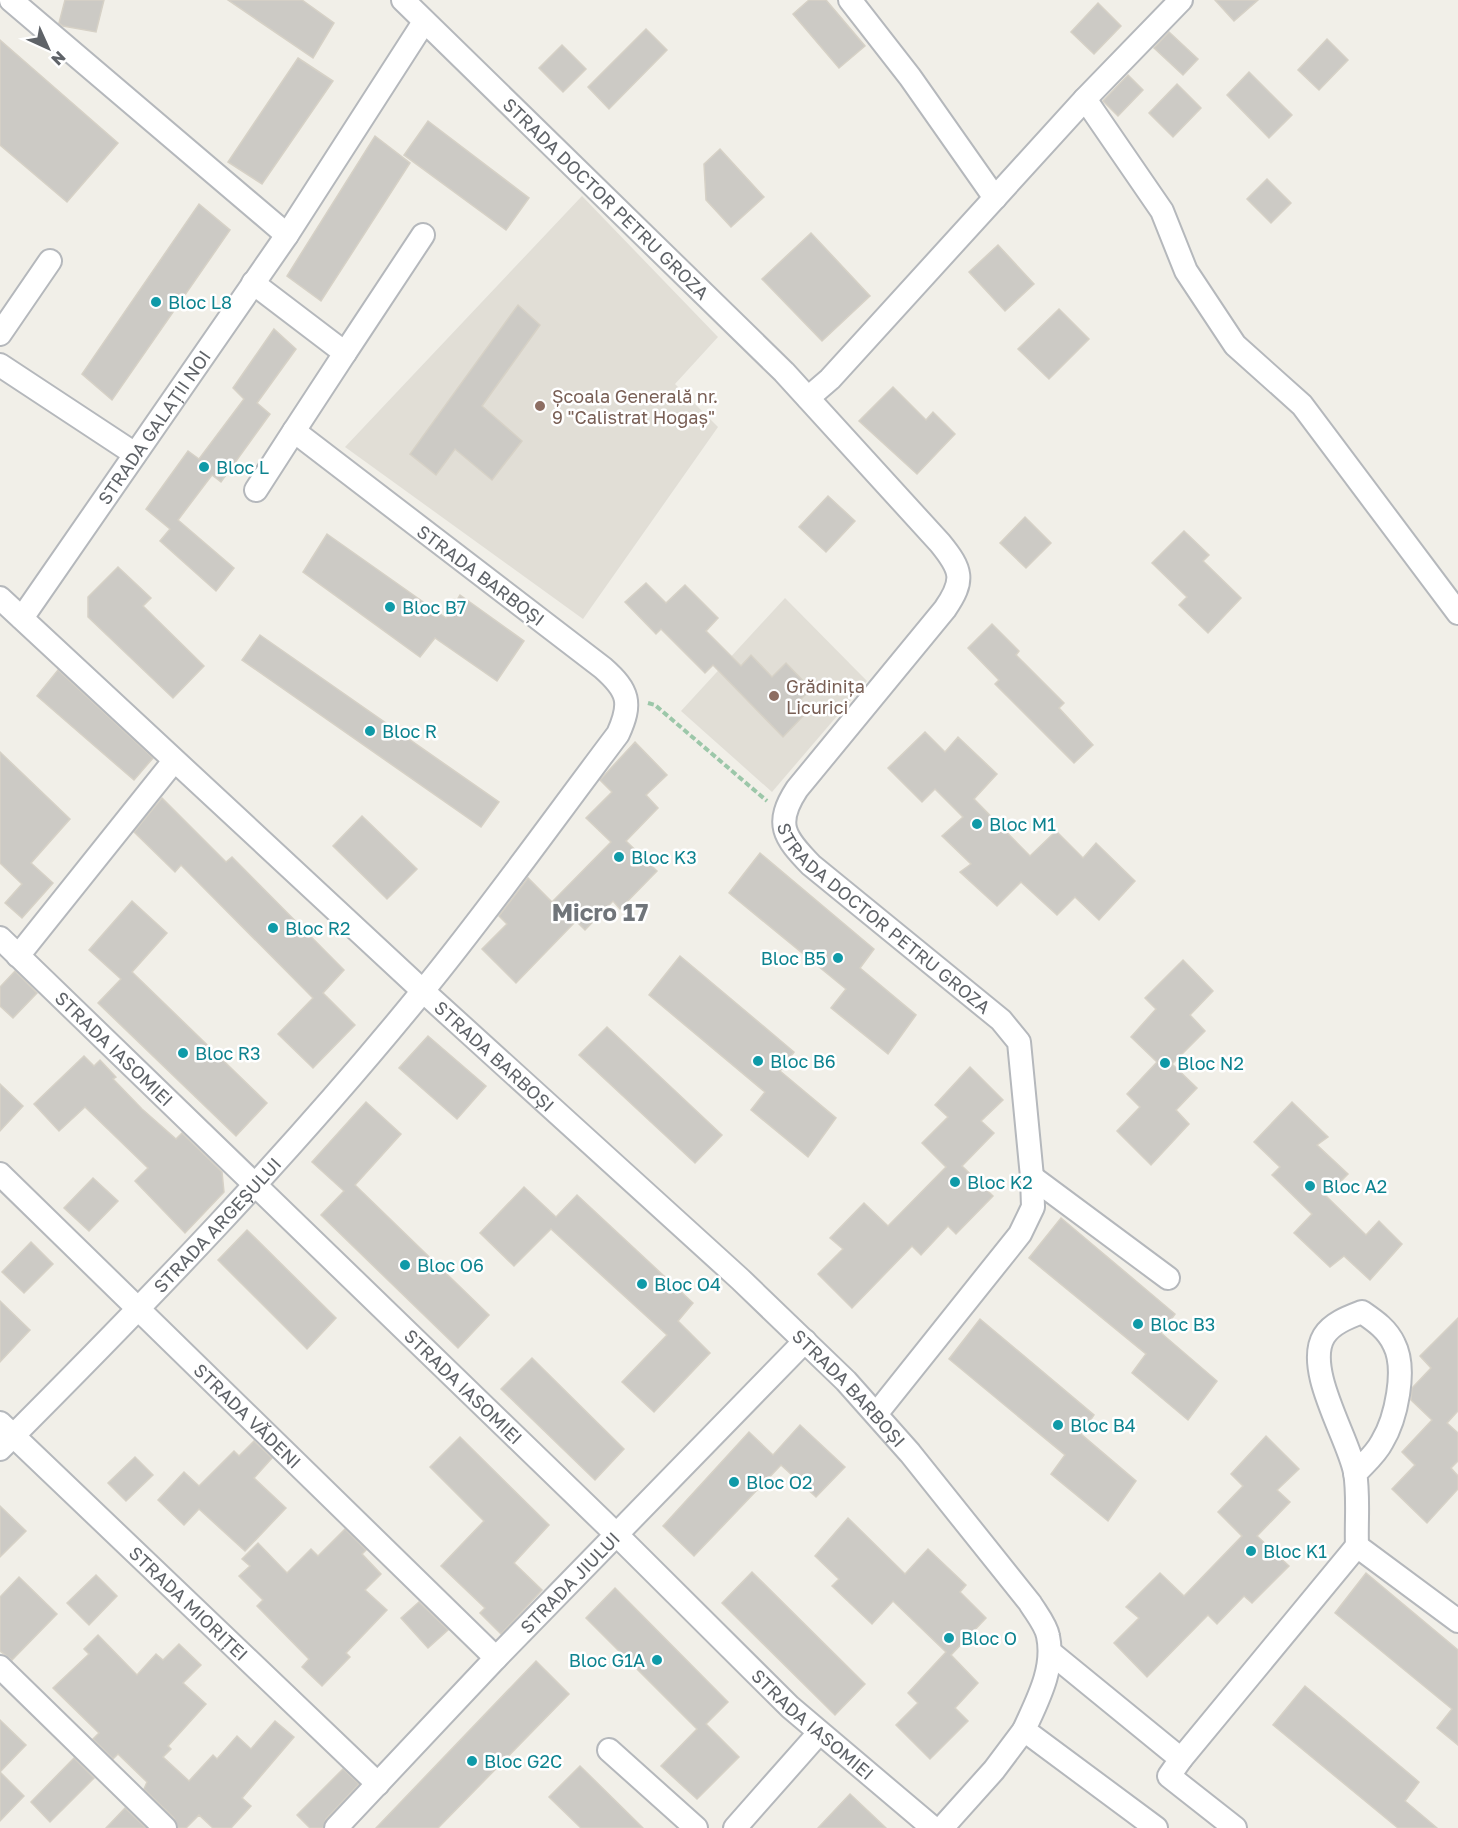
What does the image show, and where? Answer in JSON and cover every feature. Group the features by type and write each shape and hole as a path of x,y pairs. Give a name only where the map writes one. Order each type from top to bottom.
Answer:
{"street":[{"path":"11,0 287,235"},
{"name":"STRADA DOCTOR PETRU GROZA","path":"403,0 784,372 940,543 954,560 959,572 958,590 945,609 797,789 783,815 785,830 793,847 811,865 1001,1020 1019,1042 1033,1207 1020,1234 877,1413"},
{"path":"850,0 910,77 995,198"},
{"path":"808,398 830,380 1176,2"},
{"name":"STRADA GALAȚII NOI","path":"22,618 287,235 424,22"},
{"path":"1085,99 1162,211 1186,271 1235,345 1302,405 1458,614"},
{"path":"256,490 423,235"},
{"path":"0,334 50,261"},
{"path":"253,284 345,353"},
{"path":"0,365 135,454"},
{"name":"STRADA BARBOȘI","path":"294,431 603,668 620,684 626,698 627,714 618,734 423,991"},
{"name":"STRADA BARBOȘI","path":"0,598 423,991 805,1341 877,1413 1030,1603 1048,1634 1050,1652 1043,1687 1024,1730 994,1770 942,1828"},
{"path":"18,956 174,761"},
{"name":"STRADA IASOMIEI","path":"0,938 819,1733 933,1828"},
{"name":"STRADA ARGEȘULUI","path":"4,1436 139,1310 255,1187 423,991"},
{"name":"STRADA VĂDENI","path":"0,1174 496,1658"},
{"path":"1032,1177 1168,1278"},
{"path":"1234,1828 1170,1776 1181,1759 1357,1546 1355,1474 1346,1439 1329,1404 1319,1367 1323,1337 1341,1320 1362,1312 1383,1326 1395,1346 1400,1381 1394,1415 1382,1443 1355,1474"},
{"name":"STRADA JIULUI","path":"336,1828 496,1658 805,1341"},
{"name":"STRADA MIORIȚEI","path":"4,1436 378,1784"},
{"path":"1357,1546 1458,1621"},
{"path":"1050,1652 1181,1759"},
{"path":"0,1667 165,1828"},
{"path":"1024,1730 1156,1828"},
{"path":"735,1828 819,1733"},
{"path":"609,1750 696,1828"}],"path":[{"path":"626,698 655,705 783,815"}],"shaded area":[{"name":"Școala Generală nr. 9 \"Calistrat Hogaș\"","path":"582,196 718,337 675,384 718,427 583,619 345,447"},
{"name":"Grădinița Licurici","path":"785,598 867,681 772,792 681,711"}],"building":[{"path":"65,0 104,0 96,32 63,26 59,23"},
{"path":"228,0 302,0 334,23 313,58"},
{"path":"809,0 826,0 865,46 839,68 793,14"},
{"path":"1215,0 1258,0 1234,21"},
{"path":"1098,3 1121,26 1094,54 1071,32"},
{"path":"646,29 667,50 609,109 588,87"},
{"path":"1169,32 1198,59 1183,75 1154,48"},
{"path":"1327,39 1348,60 1319,90 1298,70"},
{"path":"0,40 118,143 67,202 0,145"},
{"path":"562,45 586,69 563,92 539,68"},
{"path":"298,58 333,81 262,184 228,162"},
{"path":"1249,72 1292,115 1269,138 1227,95"},
{"path":"1128,75 1143,90 1118,116 1103,101"},
{"path":"1177,84 1201,108 1173,137 1149,113"},
{"path":"428,121 529,198 506,230 404,155"},
{"path":"375,136 410,163 321,301 287,276"},
{"path":"720,149 764,197 731,227 706,200 704,164"},
{"path":"1267,179 1291,203 1271,223 1247,199"},
{"name":"Bloc L8","path":"199,204 230,230 112,400 82,374"},
{"path":"811,233 870,296 822,341 762,279"},
{"path":"998,245 1034,284 1005,311 969,272"},
{"path":"518,305 540,325 482,406 522,441 492,480 455,449 436,475 410,454"},
{"path":"1059,309 1089,339 1049,379 1018,349"},
{"name":"Bloc L","path":"274,329 296,349 257,403 270,414 221,482 212,475 178,520 234,568 216,591 160,541 170,529 146,509 188,451 199,459 244,399 233,388"},
{"path":"893,387 926,420 933,412 955,434 917,474 859,421"},
{"path":"828,496 855,521 826,552 799,527"},
{"path":"1025,517 1051,543 1026,568 1000,543"},
{"path":"1184,531 1209,555 1203,561 1241,598 1208,633 1179,605 1187,597 1152,563"},
{"name":"Bloc B7","path":"327,534 446,618 460,595 524,641 497,681 435,638 420,657 303,572"},
{"path":"118,567 151,598 143,606 204,666 173,698 88,617 88,597"},
{"path":"646,583 666,603 685,585 718,618 706,631 741,666 751,655 772,677 786,663 811,689 796,704 805,714 783,737 713,665 705,673 661,629 656,634 625,602"},
{"path":"992,624 1019,651 1016,655 1064,703 1059,708 1093,745 1074,763 995,684 999,680 968,648"},
{"name":"Bloc R","path":"260,635 499,802 481,827 242,660"},
{"path":"58,670 153,758 134,780 37,696"},
{"name":"Bloc M1","path":"925,732 945,752 958,737 997,774 974,799 1030,856 1056,831 1083,858 1096,843 1135,881 1099,920 1075,897 1057,915 1021,882 997,906 960,872 971,864 942,836 963,817 935,789 922,802 888,768"},
{"name":"Bloc K3","path":"635,742 667,775 646,795 658,808 626,841 657,871 620,909 613,901 585,930 576,921 516,983 482,949 507,924 499,916 528,878 552,902 611,842 586,818 612,792 600,780"},
{"path":"0,752 70,819 31,863 53,883 22,918 5,903 22,884 0,863"},
{"name":"Bloc R2","path":"162,798 226,862 232,857 344,970 323,993 355,1025 313,1068 278,1034 313,998 181,865 175,872 134,832"},
{"path":"362,816 417,869 387,899 333,846"},
{"name":"Bloc B5","path":"760,853 874,949 860,968 916,1015 888,1054 831,1008 846,989 729,893"},
{"name":"Bloc R3","path":"132,901 167,933 132,972 267,1103 236,1136 98,1003 121,979 89,950"},
{"name":"Bloc B6","path":"680,956 794,1052 780,1071 836,1118 808,1157 751,1110 765,1092 649,995"},
{"name":"Bloc N2","path":"1183,960 1213,991 1190,1015 1205,1031 1172,1064 1197,1088 1176,1110 1189,1124 1151,1165 1117,1131 1140,1107 1127,1094 1157,1062 1131,1037 1156,1009 1145,998"},
{"path":"15,971 37,993 13,1018 0,1006 0,987"},
{"path":"607,1027 722,1135 695,1163 579,1055"},
{"path":"428,1036 486,1086 457,1119 399,1068"},
{"path":"84,1056 94,1066 100,1060 116,1077 113,1079 142,1109 176,1139 182,1133 222,1172 224,1192 185,1233 135,1181 148,1168 85,1107 59,1131 34,1104"},
{"name":"Bloc K2","path":"970,1067 1003,1100 981,1121 994,1133 962,1166 993,1196 956,1234 948,1226 921,1255 912,1246 852,1308 818,1274 843,1249 830,1238 864,1203 888,1226 946,1167 922,1143 948,1117 935,1105"},
{"path":"0,1084 23,1106 0,1131"},
{"name":"Bloc O6","path":"366,1102 401,1134 355,1185 489,1315 458,1348 321,1215 344,1191 312,1162"},
{"name":"Bloc A2","path":"1292,1102 1328,1137 1317,1145 1348,1174 1326,1196 1366,1235 1379,1221 1402,1244 1370,1280 1344,1256 1330,1267 1294,1233 1312,1214 1272,1175 1280,1167 1254,1142"},
{"path":"93,1178 118,1201 89,1231 64,1208"},
{"name":"Bloc O4","path":"524,1187 556,1217 577,1195 693,1303 678,1321 710,1353 654,1412 622,1382 667,1335 551,1229 514,1266 480,1233"},
{"name":"Bloc B3","path":"1061,1218 1175,1314 1161,1333 1217,1381 1188,1420 1132,1373 1146,1354 1029,1258"},
{"path":"247,1230 336,1318 307,1349 218,1260"},
{"path":"31,1242 53,1264 24,1293 2,1272"},
{"path":"0,1301 30,1330 0,1362"},
{"path":"1458,1318 1458,1411 1447,1423 1458,1433 1458,1461 1451,1468 1458,1476 1458,1489 1427,1523 1392,1489 1415,1465 1402,1452 1432,1420 1411,1400 1412,1388 1431,1368 1420,1356"},
{"name":"Bloc B4","path":"980,1319 1094,1415 1081,1434 1136,1481 1108,1521 1051,1474 1065,1455 949,1359"},
{"path":"532,1358 624,1449 595,1480 501,1389"},
{"name":"Bloc O2","path":"800,1425 845,1467 816,1497 781,1465 694,1556 663,1526 749,1432 773,1455"},
{"name":"Bloc K1","path":"1266,1436 1299,1469 1277,1490 1290,1502 1257,1536 1289,1566 1252,1603 1244,1596 1217,1624 1208,1615 1147,1677 1114,1643 1139,1618 1126,1607 1160,1573 1184,1596 1242,1536 1218,1512 1243,1486 1231,1474"},
{"path":"460,1437 549,1525 514,1563 542,1590 501,1634 480,1613 485,1608 441,1566 484,1521 430,1467"},
{"path":"254,1441 272,1458 254,1478 286,1508 245,1551 199,1509 184,1525 158,1500 184,1472 199,1486 234,1451 239,1456"},
{"path":"135,1457 153,1475 126,1501 108,1483"},
{"path":"0,1506 26,1531 0,1557"},
{"name":"Bloc O","path":"848,1518 905,1574 928,1549 966,1585 960,1592 986,1618 951,1655 978,1683 955,1708 968,1721 930,1759 896,1725 918,1703 908,1693 946,1652 893,1601 872,1624 832,1586 839,1579 815,1556"},
{"path":"345,1529 366,1550 362,1554 381,1574 365,1590 387,1610 346,1653 350,1657 322,1686 302,1667 309,1659 257,1606 263,1600 239,1576 250,1566 242,1559 258,1543 287,1573 311,1549 318,1556"},
{"path":"752,1572 865,1684 835,1715 722,1603"},
{"path":"1366,1573 1458,1650 1458,1745 1437,1728 1452,1709 1335,1613"},
{"path":"96,1575 117,1596 89,1625 67,1603"},
{"path":"19,1577 57,1614 12,1660 0,1651 0,1597"},
{"name":"Bloc G1A","path":"615,1588 728,1702 706,1724 739,1757 697,1799 661,1766 697,1729 586,1618"},
{"path":"419,1602 448,1630 428,1648 401,1618"},
{"path":"98,1635 137,1675 156,1654 163,1660 179,1644 201,1665 183,1683 206,1704 168,1746 171,1749 163,1757 189,1781 213,1755 217,1759 237,1736 251,1749 275,1721 294,1737 242,1798 251,1806 231,1828 213,1828 199,1815 186,1828 178,1828 174,1818 144,1789 147,1782 118,1754 113,1759 93,1739 99,1733 53,1688 89,1654 84,1649"},
{"name":"Bloc G2C","path":"536,1661 569,1694 438,1828 376,1828"},
{"path":"1305,1686 1419,1782 1405,1801 1437,1828 1398,1828 1273,1725"},
{"path":"0,1720 26,1745 0,1772"},
{"path":"74,1758 94,1778 50,1822 31,1802"},
{"path":"580,1766 643,1828 581,1828 549,1797"},
{"path":"343,1769 359,1784 326,1819 323,1828 310,1828 297,1815"},
{"path":"0,1772 24,1796 0,1821"},
{"path":"850,1794 886,1828 818,1828"},
{"path":"125,1808 146,1828 106,1828"}],"place":[{"name":"Bloc L8","path":"156,302"},
{"name":"Școala Generală nr. 9 \"Calistrat Hogaș\"","path":"540,406"},
{"name":"Bloc L","path":"204,467"},
{"name":"Bloc B7","path":"390,607"},
{"name":"Grădinița Licurici","path":"774,696"},
{"name":"Bloc R","path":"370,731"},
{"name":"Bloc M1","path":"977,824"},
{"name":"Bloc K3","path":"619,857"},
{"name":"Bloc R2","path":"273,928"},
{"name":"Bloc B5","path":"838,958"},
{"name":"Bloc R3","path":"183,1053"},
{"name":"Bloc B6","path":"758,1061"},
{"name":"Bloc N2","path":"1165,1063"},
{"name":"Bloc K2","path":"955,1182"},
{"name":"Bloc A2","path":"1310,1186"},
{"name":"Bloc O6","path":"405,1265"},
{"name":"Bloc O4","path":"642,1284"},
{"name":"Bloc B3","path":"1138,1324"},
{"name":"Bloc B4","path":"1058,1425"},
{"name":"Bloc O2","path":"734,1482"},
{"name":"Bloc K1","path":"1251,1551"},
{"name":"Bloc O","path":"949,1638"},
{"name":"Bloc G1A","path":"657,1660"},
{"name":"Bloc G2C","path":"472,1761"}],"district":[{"name":"Micro 17","path":"600,911"}]}
